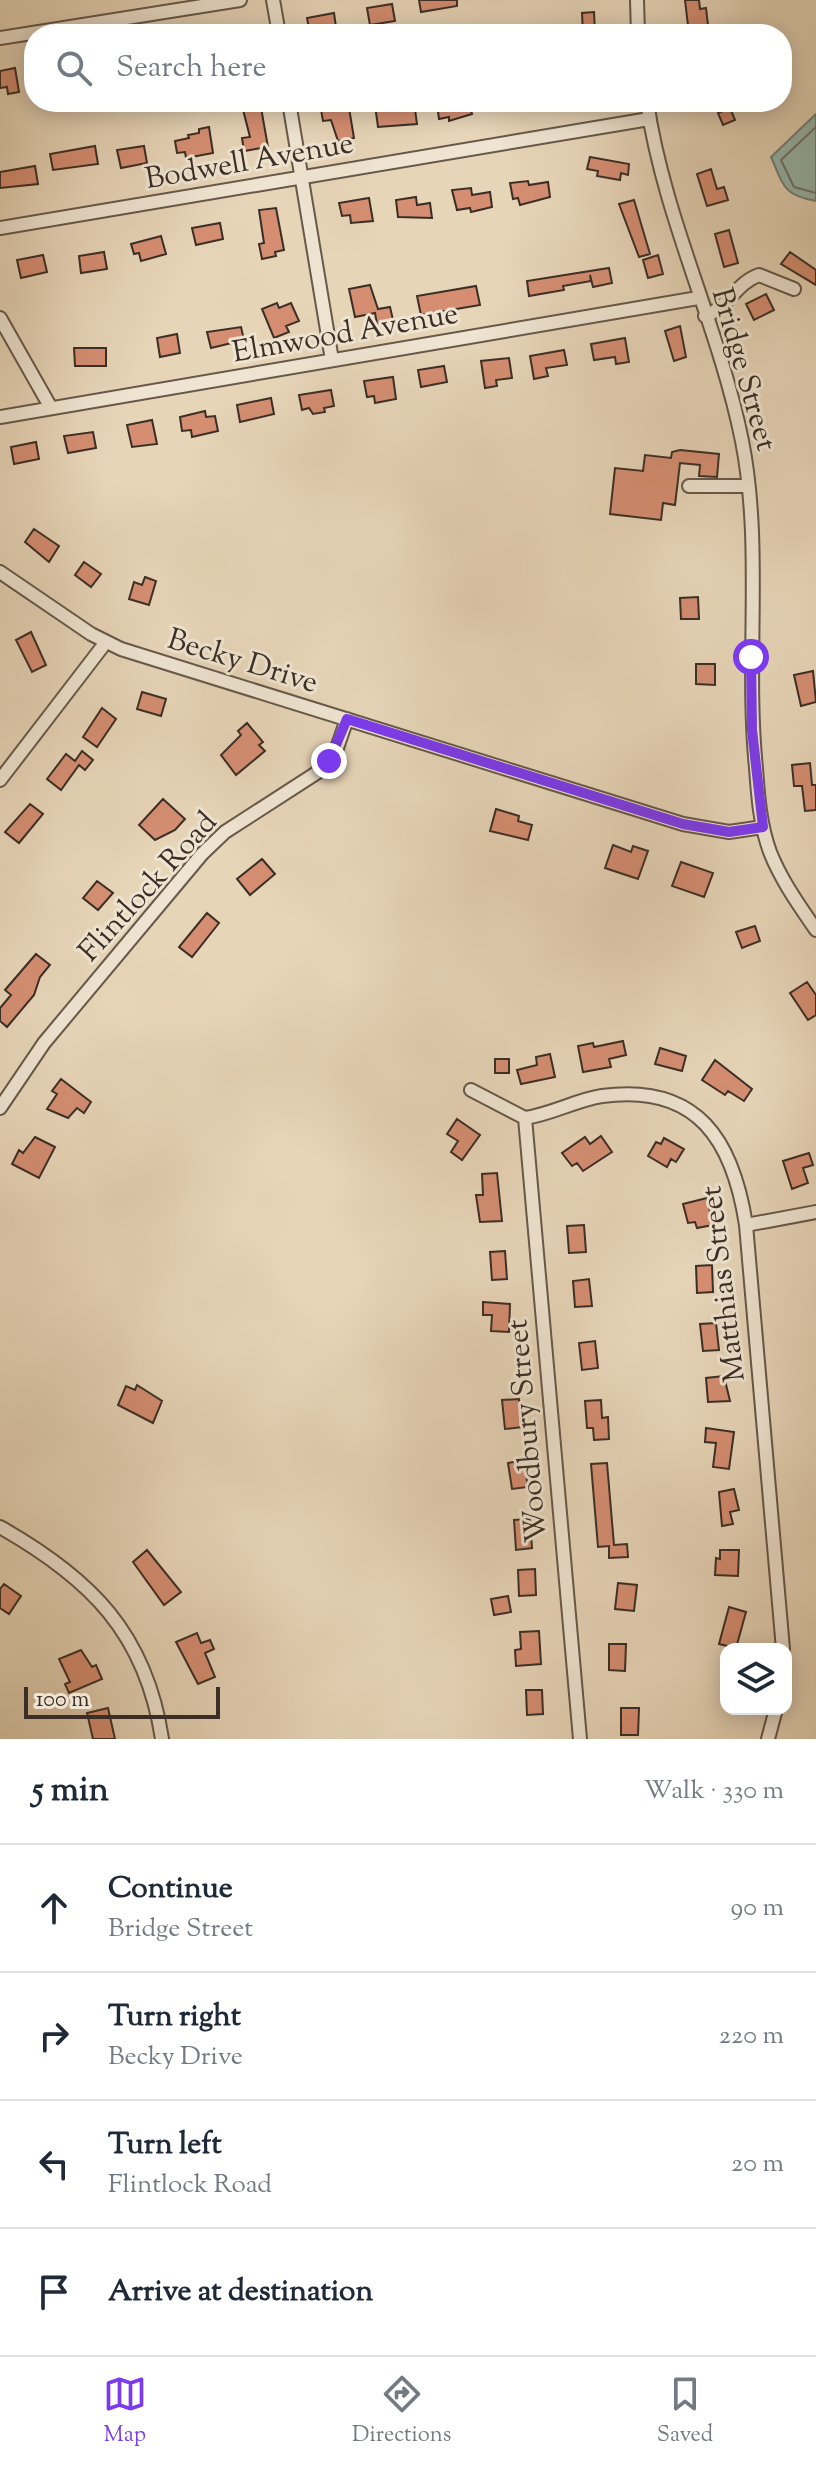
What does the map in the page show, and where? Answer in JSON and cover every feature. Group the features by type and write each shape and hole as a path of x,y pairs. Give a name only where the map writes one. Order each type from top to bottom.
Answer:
{"street":[{"path":"88,24 240,0"},
{"path":"273,0 277,24"},
{"path":"637,0 638,24"},
{"path":"0,38 24,34"},
{"path":"291,112 332,360"},
{"name":"Bridge Street","path":"648,112 698,298 742,439 748,486 752,730 763,827 776,866 816,930"},
{"name":"Bodwell Avenue","path":"0,228 649,119"},
{"path":"705,316 717,312 743,283 759,275 794,289"},
{"name":"Elmwood Avenue","path":"0,417 698,298"},
{"path":"0,318 51,408"},
{"path":"689,486 748,486"},
{"name":"Becky Drive","path":"0,572 106,642 683,824 729,832 763,827"},
{"path":"0,779 106,642"},
{"name":"Flintlock Road","path":"0,1108 44,1043 202,854 225,832 318,772 337,748 347,719"},
{"path":"471,1090 525,1118"},
{"name":"Matthias Street","path":"525,1118 601,1096 627,1095 681,1107 706,1124 725,1146 735,1170 746,1225 782,1643"},
{"name":"Woodbury Street","path":"525,1118 580,1739"},
{"path":"746,1225 816,1212"},
{"path":"0,1527 65,1567 115,1618 135,1650 150,1684 162,1739"},
{"path":"768,1739 774,1715"}],"water":[{"path":"816,114 816,201 797,196 786,188 771,157"}],"building":[{"path":"419,0 457,0 457,6 421,12"},
{"path":"685,0 699,0 700,9 706,8 708,24 688,24"},
{"path":"392,4 395,21 370,24 367,8"},
{"path":"594,12 595,24 583,24 582,13"},
{"path":"334,13 336,24 308,24 307,18"},
{"path":"15,68 19,92 8,94 7,87 0,88 0,71"},
{"path":"244,112 262,112 268,147 244,151 242,138 250,137"},
{"path":"321,112 350,112 354,138 338,141 331,120 323,121"},
{"path":"376,112 415,112 417,124 378,127"},
{"path":"438,112 472,114 449,121 449,117 439,119"},
{"path":"732,112 735,120 723,125 718,113"},
{"path":"209,127 213,153 186,158 185,152 177,153 175,141 189,138 188,135"},
{"path":"95,146 98,164 53,170 50,154"},
{"path":"144,146 147,163 121,168 117,150"},
{"path":"590,157 629,164 628,175 621,173 620,180 597,176 598,171 587,169"},
{"path":"35,166 38,184 0,188 0,172"},
{"path":"711,169 717,189 724,187 728,200 707,206 697,174"},
{"path":"528,181 529,185 548,182 550,197 520,205 518,198 513,199 510,183"},
{"path":"471,188 472,195 490,192 492,207 471,212 470,208 457,210 452,190"},
{"path":"416,197 417,205 430,203 432,218 398,217 396,200"},
{"path":"369,198 373,221 351,223 350,215 342,216 339,203"},
{"path":"634,200 650,254 639,257 619,204"},
{"path":"276,208 284,250 275,252 276,256 262,259 259,244 264,243 259,210"},
{"path":"220,223 223,239 196,245 192,228"},
{"path":"729,230 738,263 724,267 715,234"},
{"path":"161,236 166,254 141,261 139,253 134,254 131,244"},
{"path":"104,252 107,269 81,273 79,256"},
{"path":"790,252 816,270 816,285 781,264"},
{"path":"43,255 47,272 21,278 17,260"},
{"path":"658,255 663,274 648,278 643,260"},
{"path":"609,268 612,283 593,287 590,275 591,281 529,296 527,281"},
{"path":"370,285 378,309 390,307 393,320 377,324 375,313 355,317 349,289"},
{"path":"476,286 480,305 421,315 417,296"},
{"path":"766,294 774,310 754,320 746,304"},
{"path":"277,303 279,308 291,303 299,321 286,326 289,332 274,338 262,309"},
{"path":"680,326 686,357 674,361 665,331"},
{"path":"241,327 244,340 211,348 207,332"},
{"path":"177,334 180,353 160,357 157,338"},
{"path":"625,338 629,362 616,364 615,357 594,360 591,344"},
{"path":"74,348 106,348 106,366 75,366"},
{"path":"564,350 567,365 546,368 548,376 534,379 530,356"},
{"path":"509,358 512,378 496,380 497,386 485,388 481,361"},
{"path":"444,366 447,382 421,387 418,370"},
{"path":"393,377 396,399 375,403 374,396 367,397 364,381"},
{"path":"331,390 334,406 324,408 325,412 313,414 309,408 302,410 299,395"},
{"path":"271,398 274,414 240,422 237,405"},
{"path":"205,411 206,417 215,416 218,431 192,437 191,430 182,431 180,417"},
{"path":"152,420 157,444 132,447 127,425"},
{"path":"93,432 96,448 68,453 64,436"},
{"path":"36,442 39,459 14,464 11,447"},
{"path":"672,452 719,454 717,477 699,476 700,465 680,463 675,505 663,503 661,520 610,514 615,468 643,471 645,455 671,458"},
{"path":"34,529 59,546 49,562 25,542"},
{"path":"84,562 101,574 91,587 75,575"},
{"path":"145,577 156,581 149,605 129,599 134,582 142,585"},
{"path":"698,597 699,619 681,619 680,598"},
{"path":"31,632 46,665 32,672 16,640"},
{"path":"696,664 715,664 715,685 696,684"},
{"path":"813,671 816,702 801,706 794,675"},
{"path":"142,692 166,699 161,716 137,709"},
{"path":"102,708 116,719 97,747 83,737"},
{"path":"247,723 263,742 259,745 265,751 236,775 221,755 241,735 238,731"},
{"path":"82,751 93,760 85,770 79,765 61,790 47,779 66,754 75,761"},
{"path":"810,763 812,785 816,785 816,810 805,811 802,786 794,786 792,765"},
{"path":"163,799 185,819 175,830 155,840 139,825"},
{"path":"30,804 43,814 19,843 5,832"},
{"path":"496,809 519,816 518,821 532,825 528,840 490,831"},
{"path":"613,845 631,852 633,846 648,851 638,879 605,868"},
{"path":"262,859 275,874 250,895 237,879"},
{"path":"681,862 713,873 704,897 672,886"},
{"path":"97,881 113,893 98,910 83,898"},
{"path":"207,913 219,923 192,957 179,947"},
{"path":"755,926 760,941 742,948 736,932"},
{"path":"36,954 50,965 40,977 34,995 7,1027 0,1021 0,1008 11,995 5,990"},
{"path":"807,982 816,995 816,1015 808,1020 790,993"},
{"path":"623,1041 626,1055 609,1059 611,1067 583,1072 578,1046 593,1043 594,1047"},
{"path":"660,1048 686,1056 682,1071 655,1064"},
{"path":"550,1054 555,1077 521,1084 517,1070 537,1065 536,1057"},
{"path":"495,1059 509,1059 509,1073 495,1073"},
{"path":"715,1060 752,1089 744,1101 728,1091 725,1095 702,1080"},
{"path":"61,1079 91,1102 84,1113 77,1108 68,1118 47,1109 57,1094 52,1091"},
{"path":"457,1119 480,1135 462,1160 451,1152 458,1141 447,1134"},
{"path":"601,1136 612,1152 583,1171 577,1163 572,1166 562,1153 585,1137 590,1144"},
{"path":"35,1137 55,1147 39,1178 12,1164 19,1150 23,1153"},
{"path":"664,1138 684,1149 676,1162 671,1159 667,1167 648,1156 656,1142 661,1144"},
{"path":"809,1153 813,1165 803,1168 808,1183 792,1189 783,1161"},
{"path":"497,1173 502,1221 480,1222 476,1195 483,1195 482,1174"},
{"path":"707,1198 713,1225 697,1228 695,1222 688,1223 683,1204"},
{"path":"584,1225 586,1252 569,1253 567,1226"},
{"path":"505,1251 507,1279 492,1280 490,1252"},
{"path":"712,1265 713,1292 697,1293 696,1266"},
{"path":"589,1279 592,1306 575,1307 573,1281"},
{"path":"483,1302 510,1304 509,1332 491,1331 492,1315 483,1315"},
{"path":"716,1323 719,1350 703,1351 700,1324"},
{"path":"595,1341 598,1368 582,1370 579,1343"},
{"path":"724,1376 730,1401 708,1402 706,1378"},
{"path":"137,1385 162,1401 153,1423 118,1405 126,1386 135,1390"},
{"path":"519,1399 522,1427 505,1429 502,1400"},
{"path":"601,1400 602,1418 608,1417 609,1439 594,1440 593,1428 587,1428 585,1401"},
{"path":"706,1428 734,1432 729,1469 713,1467 716,1443 705,1442"},
{"path":"524,1460 528,1487 512,1489 508,1463"},
{"path":"607,1463 614,1545 627,1544 628,1557 609,1558 609,1546 598,1547 591,1464"},
{"path":"734,1489 739,1510 730,1512 733,1524 722,1526 719,1492"},
{"path":"530,1519 532,1548 516,1550 514,1520"},
{"path":"147,1550 181,1592 164,1605 133,1562"},
{"path":"720,1550 739,1550 738,1576 715,1575"},
{"path":"535,1569 536,1595 519,1596 518,1570"},
{"path":"618,1583 637,1585 634,1611 615,1609"},
{"path":"4,1584 21,1596 9,1614 0,1608 0,1589"},
{"path":"508,1596 511,1612 494,1615 491,1599"},
{"path":"729,1607 746,1612 737,1643 719,1644"},
{"path":"539,1631 541,1664 516,1666 515,1650 521,1649 520,1632"},
{"path":"197,1633 201,1643 210,1640 214,1649 205,1653 215,1677 198,1684 176,1642"},
{"path":"609,1644 626,1644 625,1671 609,1670"},
{"path":"81,1650 92,1667 96,1665 102,1679 69,1693 65,1684 70,1682 59,1659"},
{"path":"526,1690 542,1690 543,1714 527,1715"},
{"path":"108,1708 115,1739 93,1739 87,1713"},
{"path":"621,1708 639,1708 638,1735 621,1735"}],"route":[{"path":"329,761 347,719 683,824 729,832 763,827 752,730 751,657"}]}
